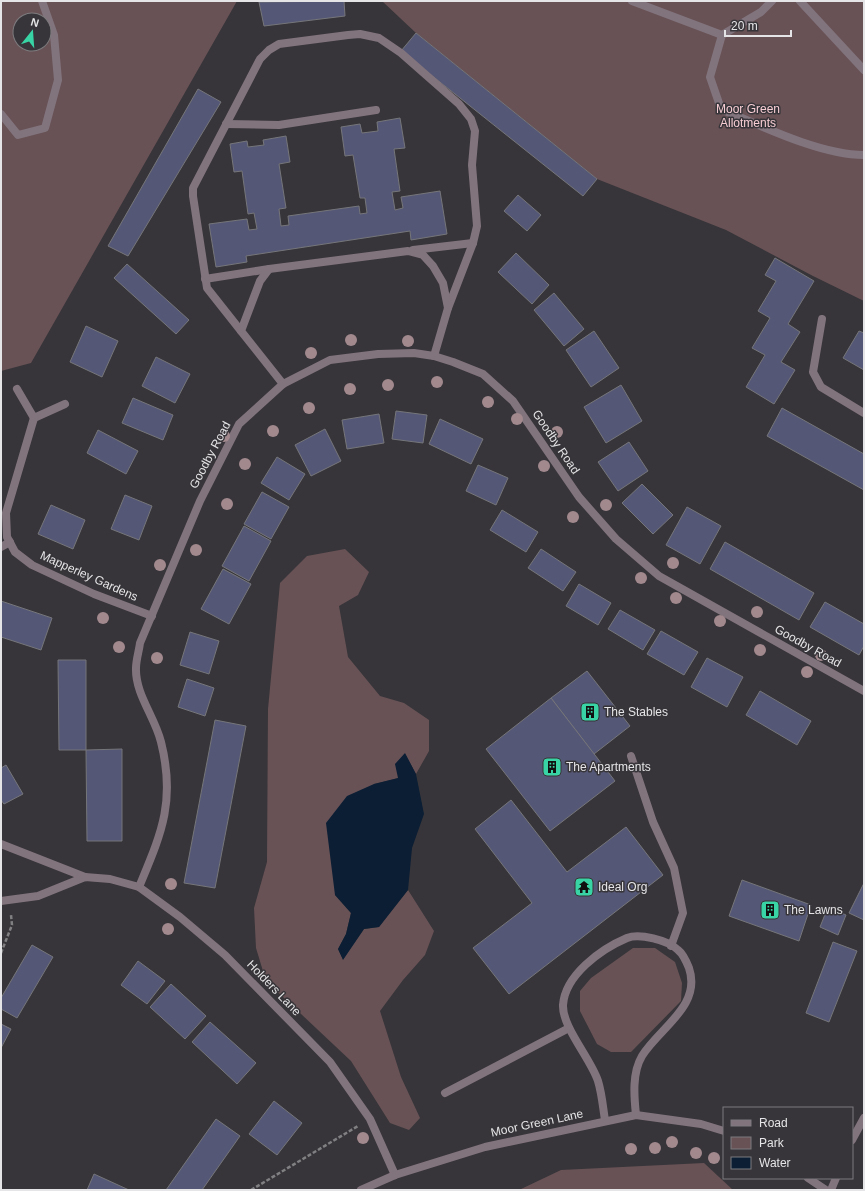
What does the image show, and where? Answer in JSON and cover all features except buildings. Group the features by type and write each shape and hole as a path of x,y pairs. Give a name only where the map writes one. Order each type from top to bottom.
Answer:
{"street":[{"path":"1,114 18,136 45,128 58,80 54,35 42,1"},
{"path":"632,1 722,35"},
{"path":"772,1 761,12 722,35 710,77 721,109 796,140 852,155 864,155"},
{"path":"800,1 864,70"},
{"path":"283,384 208,288 205,279 193,196 193,188 260,59 279,44 360,34 380,38 396,49 459,104 471,119 475,131 472,165 477,226 473,243 448,308 434,356"},
{"path":"226,124 279,125 376,110"},
{"path":"205,279 269,269 473,243"},
{"path":"408,251 423,255 433,266 443,283 448,308"},
{"path":"241,331 260,281 269,269"},
{"path":"822,319 813,372 821,387 864,413"},
{"name":"Goodby Road","path":"139,887 161,833 168,799 167,771 161,742 151,714 140,692 136,668 140,644 200,501 239,424 283,384 330,360 378,354 414,353 434,356 483,374 513,401 579,497 616,538 659,576 864,691"},
{"path":"17,389 34,418 65,404"},
{"name":"Mapperley Gardens","path":"34,418 6,513 7,537 15,552 32,565 94,594 152,616"},
{"path":"1,547 10,542"},
{"path":"631,756 653,822 674,868 683,913 671,946"},
{"name":"Holders Lane","path":"1,844 85,877 110,879 139,887 180,917 225,955 330,1062 370,1119 395,1175"},
{"name":"Holders Lane","path":"1,901 38,896 85,877"},
{"path":"605,1120 598,1082 589,1060 569,1028 563,1006 567,990 586,963 628,938 652,937 678,949 689,967 692,989 680,1012 642,1056 635,1076 636,1115"},
{"path":"445,1093 569,1028"},
{"name":"Moor Green Lane","path":"361,1190 395,1175 485,1146 605,1120 636,1115 701,1124 723,1131"},
{"path":"853,1138 864,1118"},
{"path":"810,1179 826,1190"},
{"path":"831,1190 836,1179"}],"path":[{"path":"1,953 12,925 10,900"},
{"path":"251,1190 370,1119"}],"green space":[{"path":"1,1 237,1 31,363 1,371"},
{"name":"Moor Green Allotments","path":"382,1 864,1 864,301 726,230 597,179 416,33"},
{"path":"345,549 369,572 358,595 339,606 348,657 380,696 404,703 429,720 429,751 416,774 405,754 399,778 374,784 335,895 351,913 346,934 338,949 343,959 364,929 379,927 408,890 434,931 425,955 403,980 380,1011 401,1077 420,1118 409,1130 390,1123 351,1061 266,981 256,948 254,908 267,862 268,709 280,583 307,556"},
{"path":"633,948 655,948 675,962 682,983 681,1001 631,1052 611,1052 597,1044 580,1011 580,991 591,978"},
{"path":"704,1163 733,1190 519,1190 561,1170"}],"water":[{"path":"405,753 416,774 424,814 412,848 408,890 379,927 364,929 343,960 338,949 346,934 351,913 335,895 326,823 347,796 374,784 398,778 395,764"}],"place":[{"name":"The Stables","path":"590,712"},
{"name":"The Apartments","path":"552,767"},
{"name":"Ideal Org","path":"584,887"},
{"name":"The Lawns","path":"770,910"}]}
